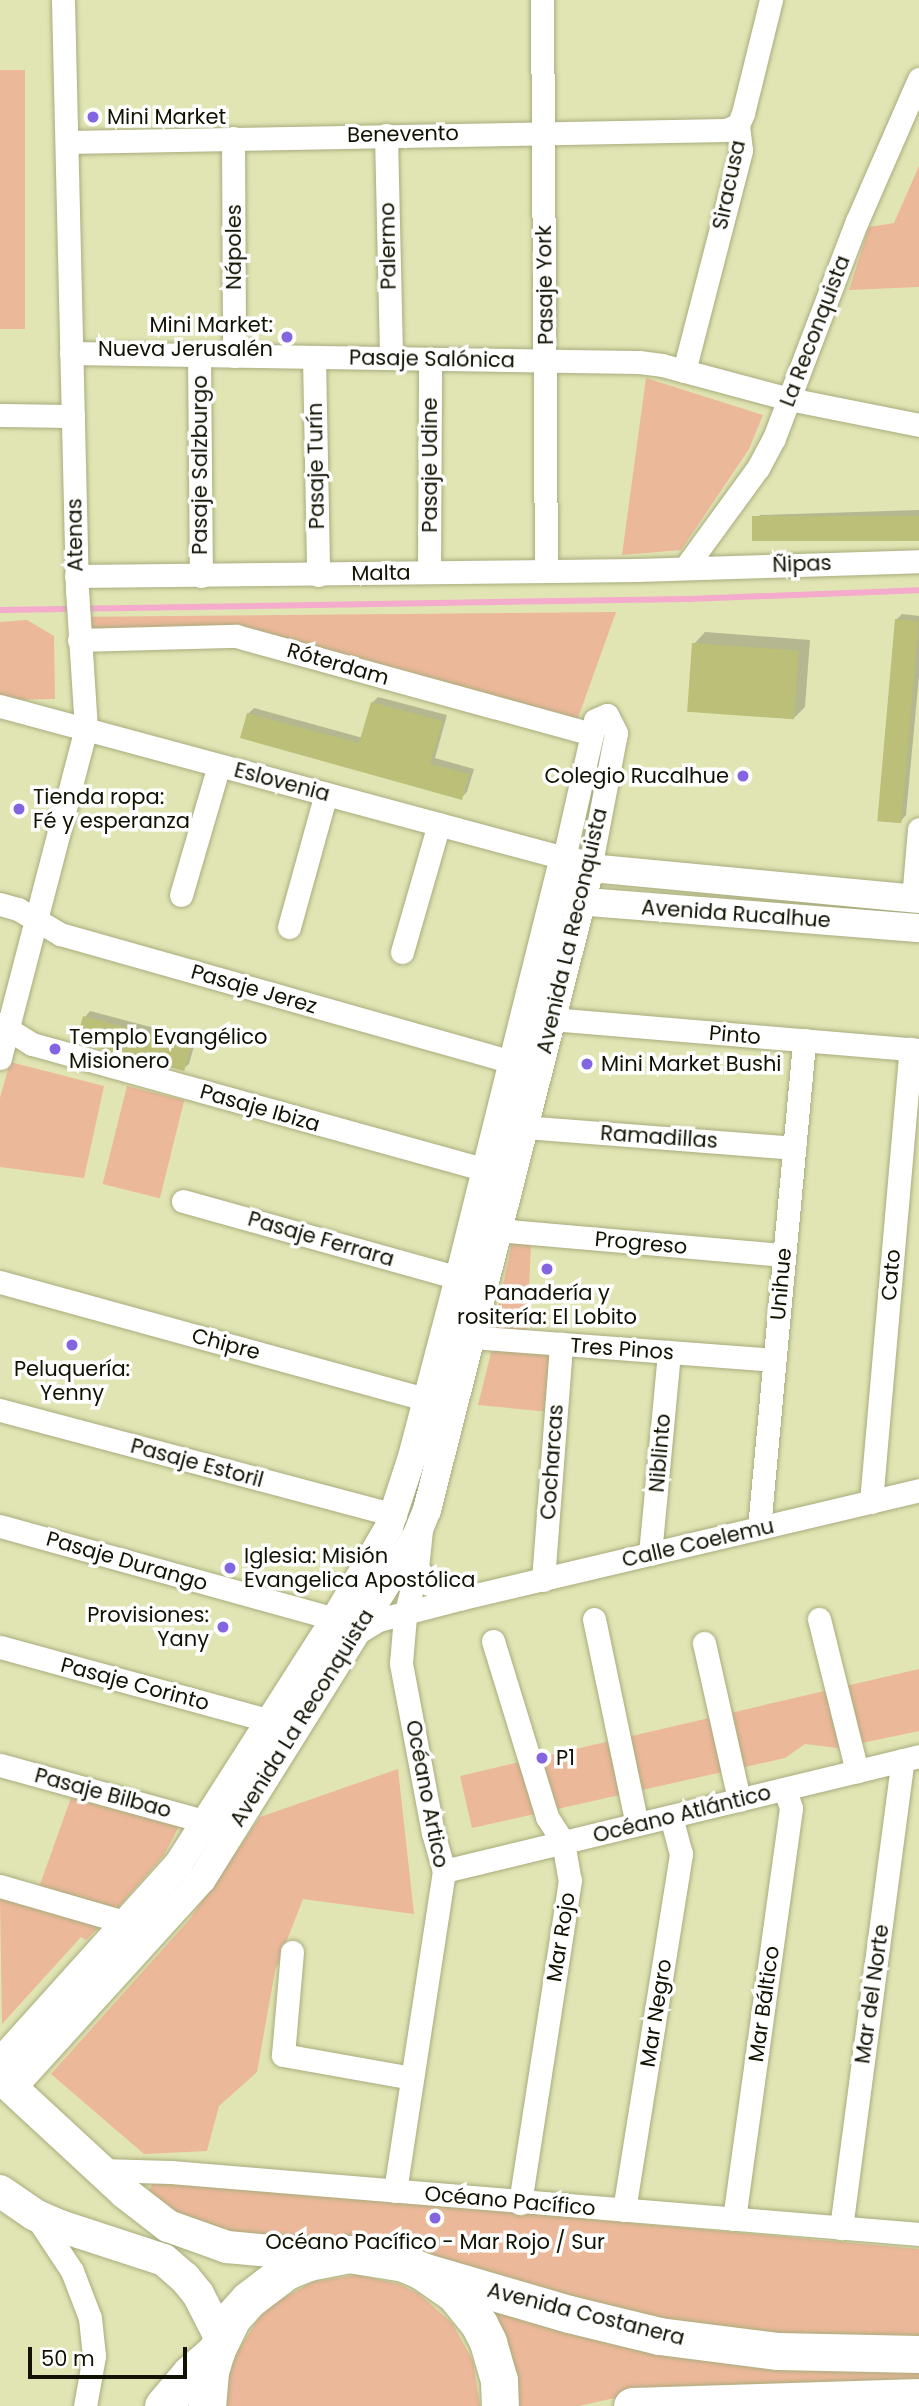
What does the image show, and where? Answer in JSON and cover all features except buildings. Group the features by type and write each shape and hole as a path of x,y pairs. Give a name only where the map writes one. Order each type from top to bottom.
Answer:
{"main road":[{"path":"4,2076 100,2170 147,2211 191,2237 243,2250 377,2256 422,2271 454,2293 479,2324 495,2360 500,2406"},
{"path":"0,2191 35,2215 60,2226 164,2260 185,2278 198,2294 218,2345"},
{"path":"207,2406 210,2371 218,2345 232,2318 265,2284 308,2262 331,2256"},
{"name":"Avenida Costanera","path":"422,2271 569,2314 670,2338 778,2351 919,2354"},
{"path":"163,2406 218,2345"},
{"path":"632,2406 919,2397"}],"street":[{"name":"Atenas","path":"0,1058 4,1027 37,920 86,729 76,584 63,0"},
{"name":"Pasaje York","path":"542,0 545,570"},
{"name":"Siracusa","path":"684,371 741,150 737,125 743,113 771,0"},
{"name":"La Reconquista","path":"685,568 758,468 789,399 857,221 919,79"},
{"name":"Benevento","path":"66,142 543,131 726,130 737,125"},
{"name":"Palermo","path":"386,135 391,358"},
{"name":"Nápoles","path":"233,138 234,356"},
{"name":"Pasaje Salónica","path":"71,353 639,362 789,399 919,425"},
{"name":"Pasaje Salzburgo","path":"199,355 201,576"},
{"name":"Pasaje Turín","path":"314,357 318,575"},
{"name":"Pasaje Udine","path":"429,572 430,359"},
{"path":"0,415 73,416"},
{"name":"Ñipas","path":"685,568 919,561"},
{"name":"Malta","path":"76,584 201,576 685,568"},
{"name":"Róterdam","path":"78,630 236,636 592,734"},
{"name":"Eslovenia","path":"0,706 564,858"},
{"name":"Avenida La Reconquista","path":"4,2076 127,1923 171,1873 271,1721 345,1627 422,1522 582,902 616,733 607,715 595,720 554,898 395,1515 345,1627 202,1879 4,2076"},
{"path":"181,895 219,765"},
{"path":"289,927 326,794"},
{"path":"402,952 439,824"},
{"path":"916,899 919,829"},
{"name":"Avenida Rucalhue","path":"564,858 590,867 916,899"},
{"name":"Avenida Rucalhue","path":"554,898 919,928"},
{"name":"Pasaje Jerez","path":"0,904 18,909 60,934 512,1062"},
{"name":"Pinto","path":"551,1020 915,1050"},
{"name":"Pasaje Ibiza","path":"4,1027 32,1045 485,1170"},
{"name":"Unihue","path":"759,1528 804,1040"},
{"name":"Cato","path":"871,1502 915,1050"},
{"name":"Ramadillas","path":"524,1127 794,1148"},
{"name":"Pasaje Ferrara","path":"183,1201 458,1278"},
{"name":"Progreso","path":"497,1230 784,1255"},
{"name":"Chipre","path":"0,1282 452,1407"},
{"name":"Tres Pinos","path":"470,1337 774,1360"},
{"name":"Cocharcas","path":"542,1580 561,1344"},
{"name":"Niblinto","path":"650,1554 669,1352"},
{"name":"Pasaje Estoril","path":"0,1410 395,1515"},
{"name":"Calle Coelemu","path":"345,1627 405,1616 477,1595 919,1490"},
{"name":"Océano Artico","path":"395,2191 444,1871 433,1833 401,1663 405,1616 417,1567 422,1522"},
{"name":"Pasaje Durango","path":"0,1526 345,1627"},
{"name":"Calle Coelemu","path":"417,1567 429,1584 439,1589 477,1595"},
{"path":"594,1619 637,1824"},
{"path":"819,1619 857,1771"},
{"name":"Mar Rojo","path":"493,1641 547,1817 563,1842 570,1880 520,2203"},
{"path":"704,1643 739,1800"},
{"name":"Pasaje Corinto","path":"0,1647 271,1721"},
{"name":"Océano Atlántico","path":"444,1871 911,1758"},
{"name":"Mar del Norte","path":"841,2228 911,1758"},
{"name":"Pasaje Bilbao","path":"0,1765 207,1822"},
{"name":"Mar Báltico","path":"734,2219 791,1808 785,1789"},
{"name":"Mar Negro","path":"624,2210 681,1854 671,1816"},
{"path":"0,1886 127,1923"},
{"path":"292,1952 283,2055 412,2078"},
{"name":"Océano Pacífico","path":"100,2170 172,2172 520,2203 919,2234"},
{"path":"35,2215 72,2271 90,2318 94,2356 85,2406"}],"shaded area":[{"path":"0,70 25,70 25,329 0,329"},
{"path":"919,166 919,287 849,290 869,227 894,223"},
{"path":"646,378 763,415 749,449 681,550 622,555"},
{"path":"616,612 570,740 224,645 89,634 70,617"},
{"path":"27,620 54,636 55,699 0,700 0,622"},
{"path":"10,1062 104,1086 84,1178 0,1167 0,1098"},
{"path":"127,1086 184,1100 160,1198 103,1184"},
{"path":"512,1243 531,1244 527,1335 493,1331"},
{"path":"492,1349 545,1354 553,1361 550,1412 478,1405"},
{"path":"919,1669 919,1731 838,1748 805,1744 785,1758 472,1828 460,1776"},
{"path":"398,1769 414,1914 303,1899 275,1971 257,2072 219,2106 207,2151 144,2154 51,2074 189,1920 260,1817"},
{"path":"71,1798 179,1826 164,1855 116,1910 39,1887"},
{"path":"0,1898 99,1927 86,1940 81,1937 2,2024"},
{"path":"166,2181 919,2249 919,2342 865,2343 655,2322 437,2257 388,2239 344,2235 285,2242 199,2229 148,2193 153,2183"},
{"path":"356,2275 399,2284 419,2294 452,2323 473,2361 480,2406 227,2406 229,2377 235,2356 258,2319 274,2303 313,2282"},
{"path":"487,2301 919,2367 919,2388 628,2395 579,2406 518,2406 513,2365"}],"waterway":[{"path":"0,610 688,599 919,590"}],"place":[{"name":"Mini Market","path":"93,117"},
{"name":"Mini Market: Nueva Jerusalén","path":"287,337"},
{"name":"Colegio Rucalhue","path":"743,776"},
{"name":"Tienda ropa: Fé y esperanza","path":"19,809"},
{"name":"Templo Evangélico Misionero","path":"55,1049"},
{"name":"Mini Market Bushi","path":"587,1064"},
{"name":"Panadería y rositería: El Lobito","path":"547,1269"},
{"name":"Peluquería: Yenny","path":"72,1345"},
{"name":"Iglesia: Misión Evangelica Apostólica","path":"230,1568"},
{"name":"Provisiones: Yany","path":"223,1627"},
{"name":"P1","path":"542,1758"},
{"name":"Océano Pacífico - Mar Rojo / Sur","path":"435,2218"}]}
